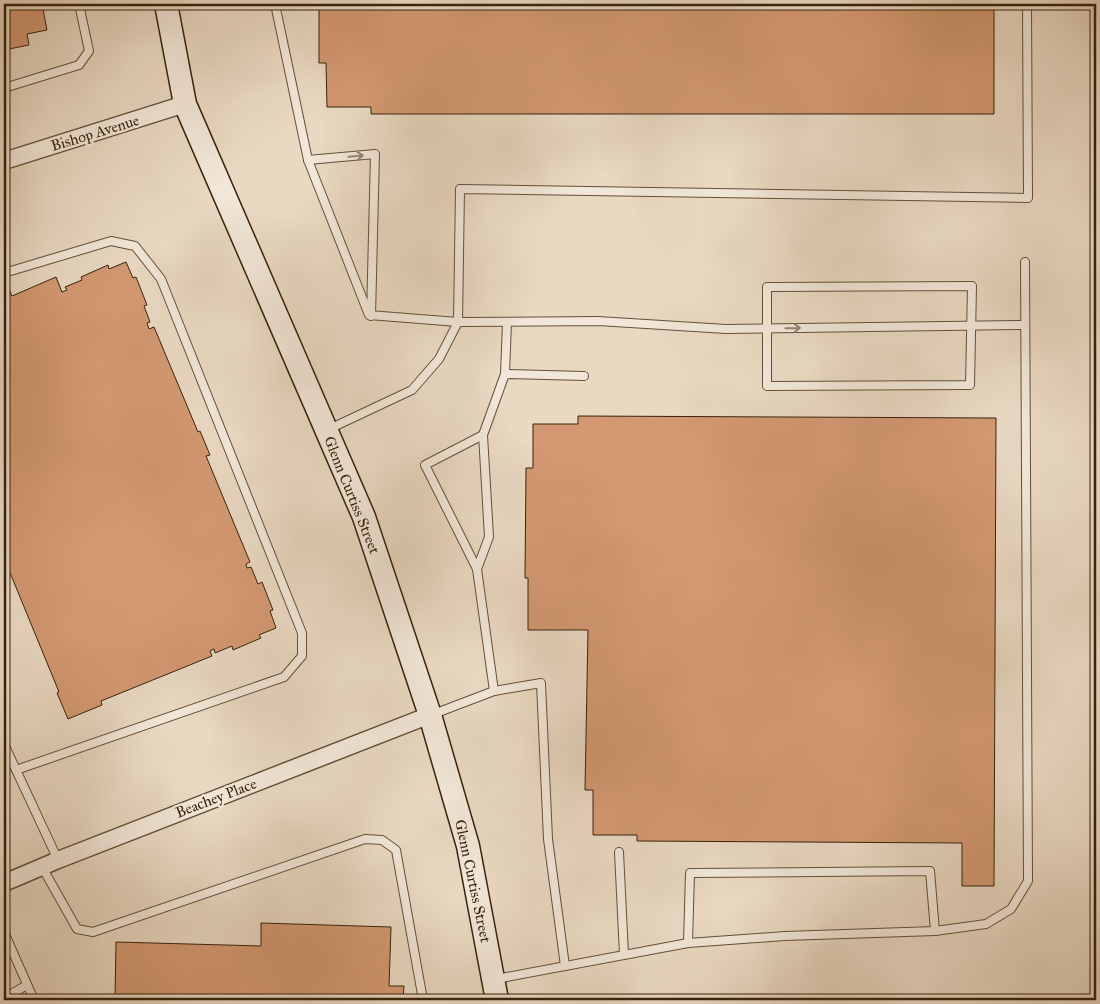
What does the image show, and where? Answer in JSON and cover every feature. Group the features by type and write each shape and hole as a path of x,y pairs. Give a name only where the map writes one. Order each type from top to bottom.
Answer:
{"street":[{"name":"Glenn Curtiss Street","path":"166,4 185,104 364,517 430,716 468,846 496,990"},
{"name":"Bishop Avenue","path":"4,161 185,104"},
{"name":"Beachey Place","path":"4,883 58,860 430,716"}],"lane":[{"path":"4,88 79,65 89,51 79,4"},
{"path":"275,4 308,160 371,316 458,322 598,321 726,329 1024,325"},
{"path":"326,430 412,390 439,359 458,322 460,189 1028,198 1027,4"},
{"path":"308,160 375,154 371,316"},
{"path":"4,274 111,241 135,246 161,279 302,633 302,656 284,678 16,770"},
{"path":"496,990 565,966 688,944 785,936 935,931 986,924 1011,909 1028,881 1025,262"},
{"path":"972,286 970,385 767,386 767,328 767,287 972,286"},
{"path":"477,568 489,537 482,435 504,374 507,322"},
{"path":"504,374 584,376"},
{"path":"482,435 425,465 477,568 494,691"},
{"path":"430,716 494,691 541,683 548,839 565,966"},
{"path":"4,744 58,860"},
{"path":"42,867 77,929 93,932 365,839 382,840 396,850 424,1000"},
{"path":"619,852 624,955"},
{"path":"688,944 690,873 930,871 935,931"},
{"path":"4,932 34,1000"},
{"path":"4,998 28,985"}],"building":[{"path":"4,4 42,4 47,30 27,34 29,45 4,50"},
{"path":"319,4 994,4 994,114 371,114 371,107 327,107 326,63 319,63"},
{"path":"126,262 133,278 136,277 147,305 144,306 150,322 147,323 149,329 154,327 198,432 200,431 210,455 206,456 250,562 246,564 247,568 251,567 258,584 262,582 273,610 270,611 276,628 259,635 261,638 233,650 232,646 215,653 214,649 210,651 212,656 101,701 102,705 68,719 57,693 59,692 4,558 4,291 9,289 12,296 56,277 62,292 67,290 65,287 82,280 81,277 108,265 109,269"},
{"path":"578,416 996,418 994,886 962,886 962,843 637,841 637,835 593,835 593,790 585,790 588,630 528,630 528,578 525,578 526,468 533,468 533,424 578,424"},
{"path":"261,923 391,927 389,986 404,986 403,1000 115,1000 116,942 261,946"}]}
